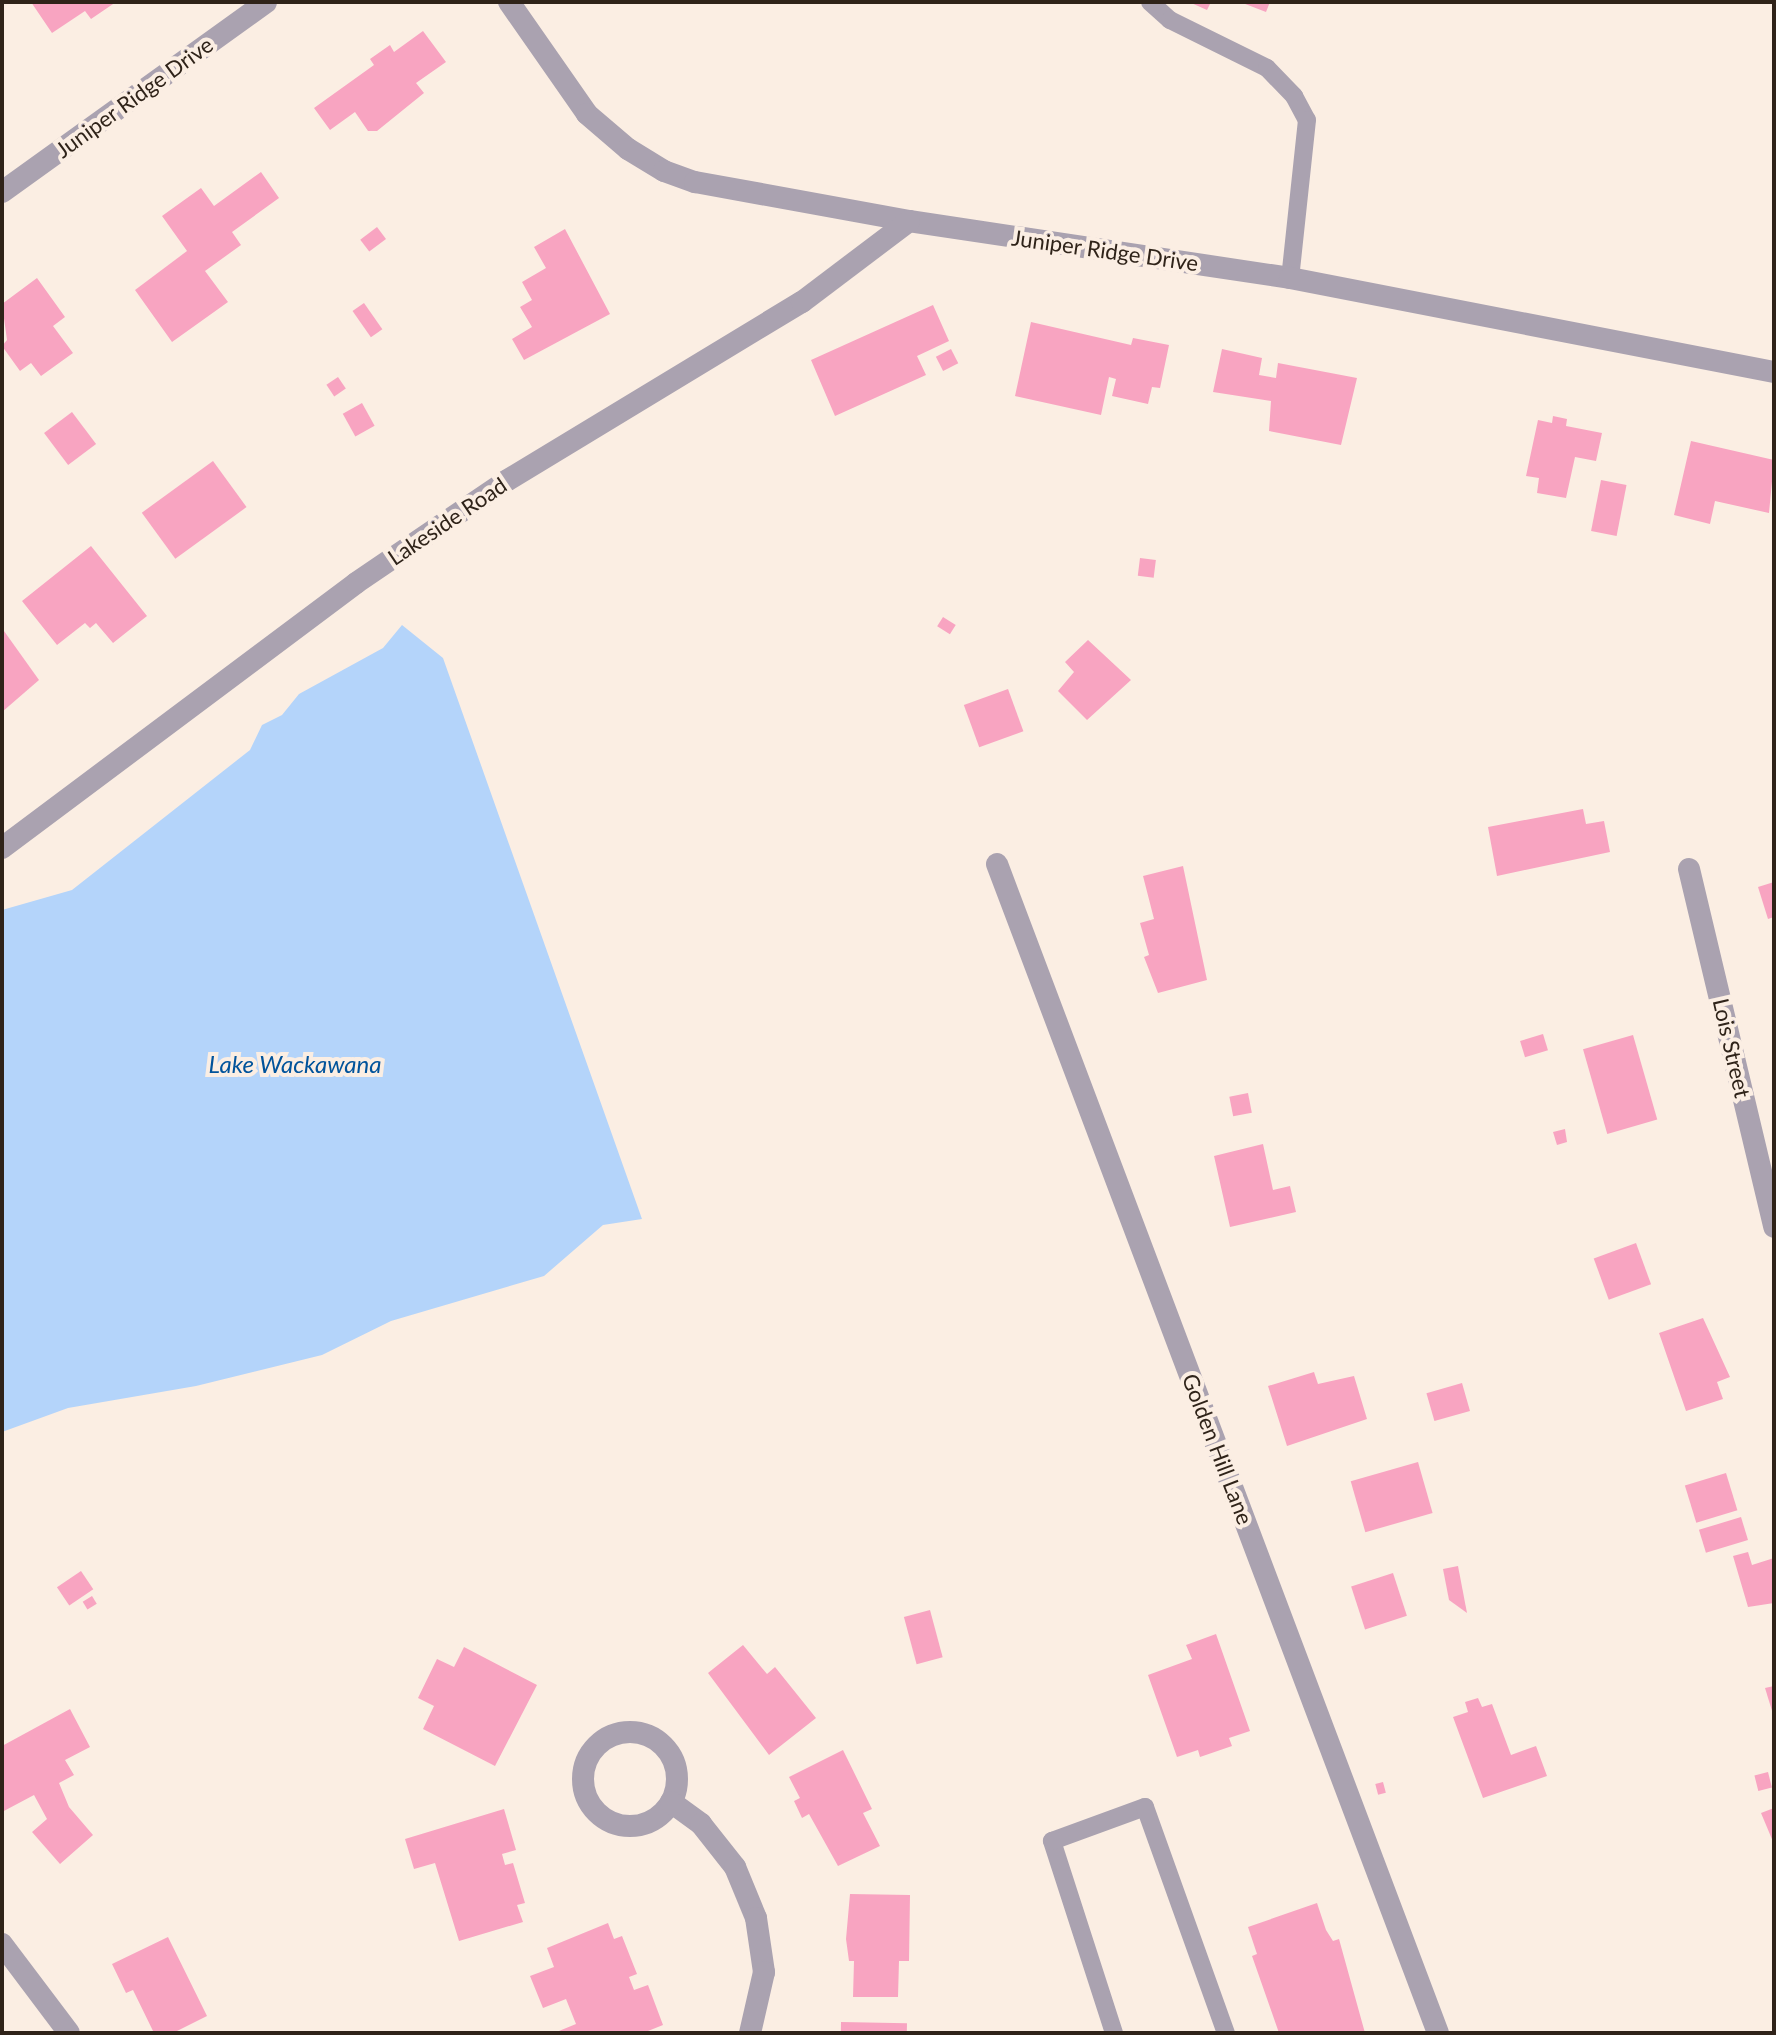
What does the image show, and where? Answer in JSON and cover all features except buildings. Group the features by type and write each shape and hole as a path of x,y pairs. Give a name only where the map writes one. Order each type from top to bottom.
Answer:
{"street":[{"name":"Juniper Ridge Drive","path":"2,192 266,2"},
{"name":"Juniper Ridge Drive","path":"509,2 587,114 664,171 695,182 909,221 1290,278 1774,372"},
{"name":"Lakeside Road","path":"2,848 356,583 506,481 802,302 909,221"},
{"name":"Golden Hill Lane","path":"997,864 1438,2033"},
{"name":"Lois Street","path":"1689,869 1774,1227"},
{"path":"618,1733 648,1736 671,1757 676,1772 671,1802 648,1823 618,1825 604,1819 585,1794 582,1779 592,1750 618,1733"},
{"path":"671,1802 701,1824 735,1867 756,1918 764,1972 750,2033"},
{"path":"2,1944 69,2033"}],"lane":[{"path":"1150,2 1170,20 1267,68 1294,96 1307,120 1290,278"},
{"path":"1114,2033 1052,1841 1145,1807 1226,2033"}],"water":[{"name":"Lake Wackawana","path":"402,625 443,658 642,1219 603,1225 544,1276 391,1321 322,1355 196,1386 68,1408 2,1432 2,910 72,890 250,750 262,725 282,715 299,694 383,648"}]}
